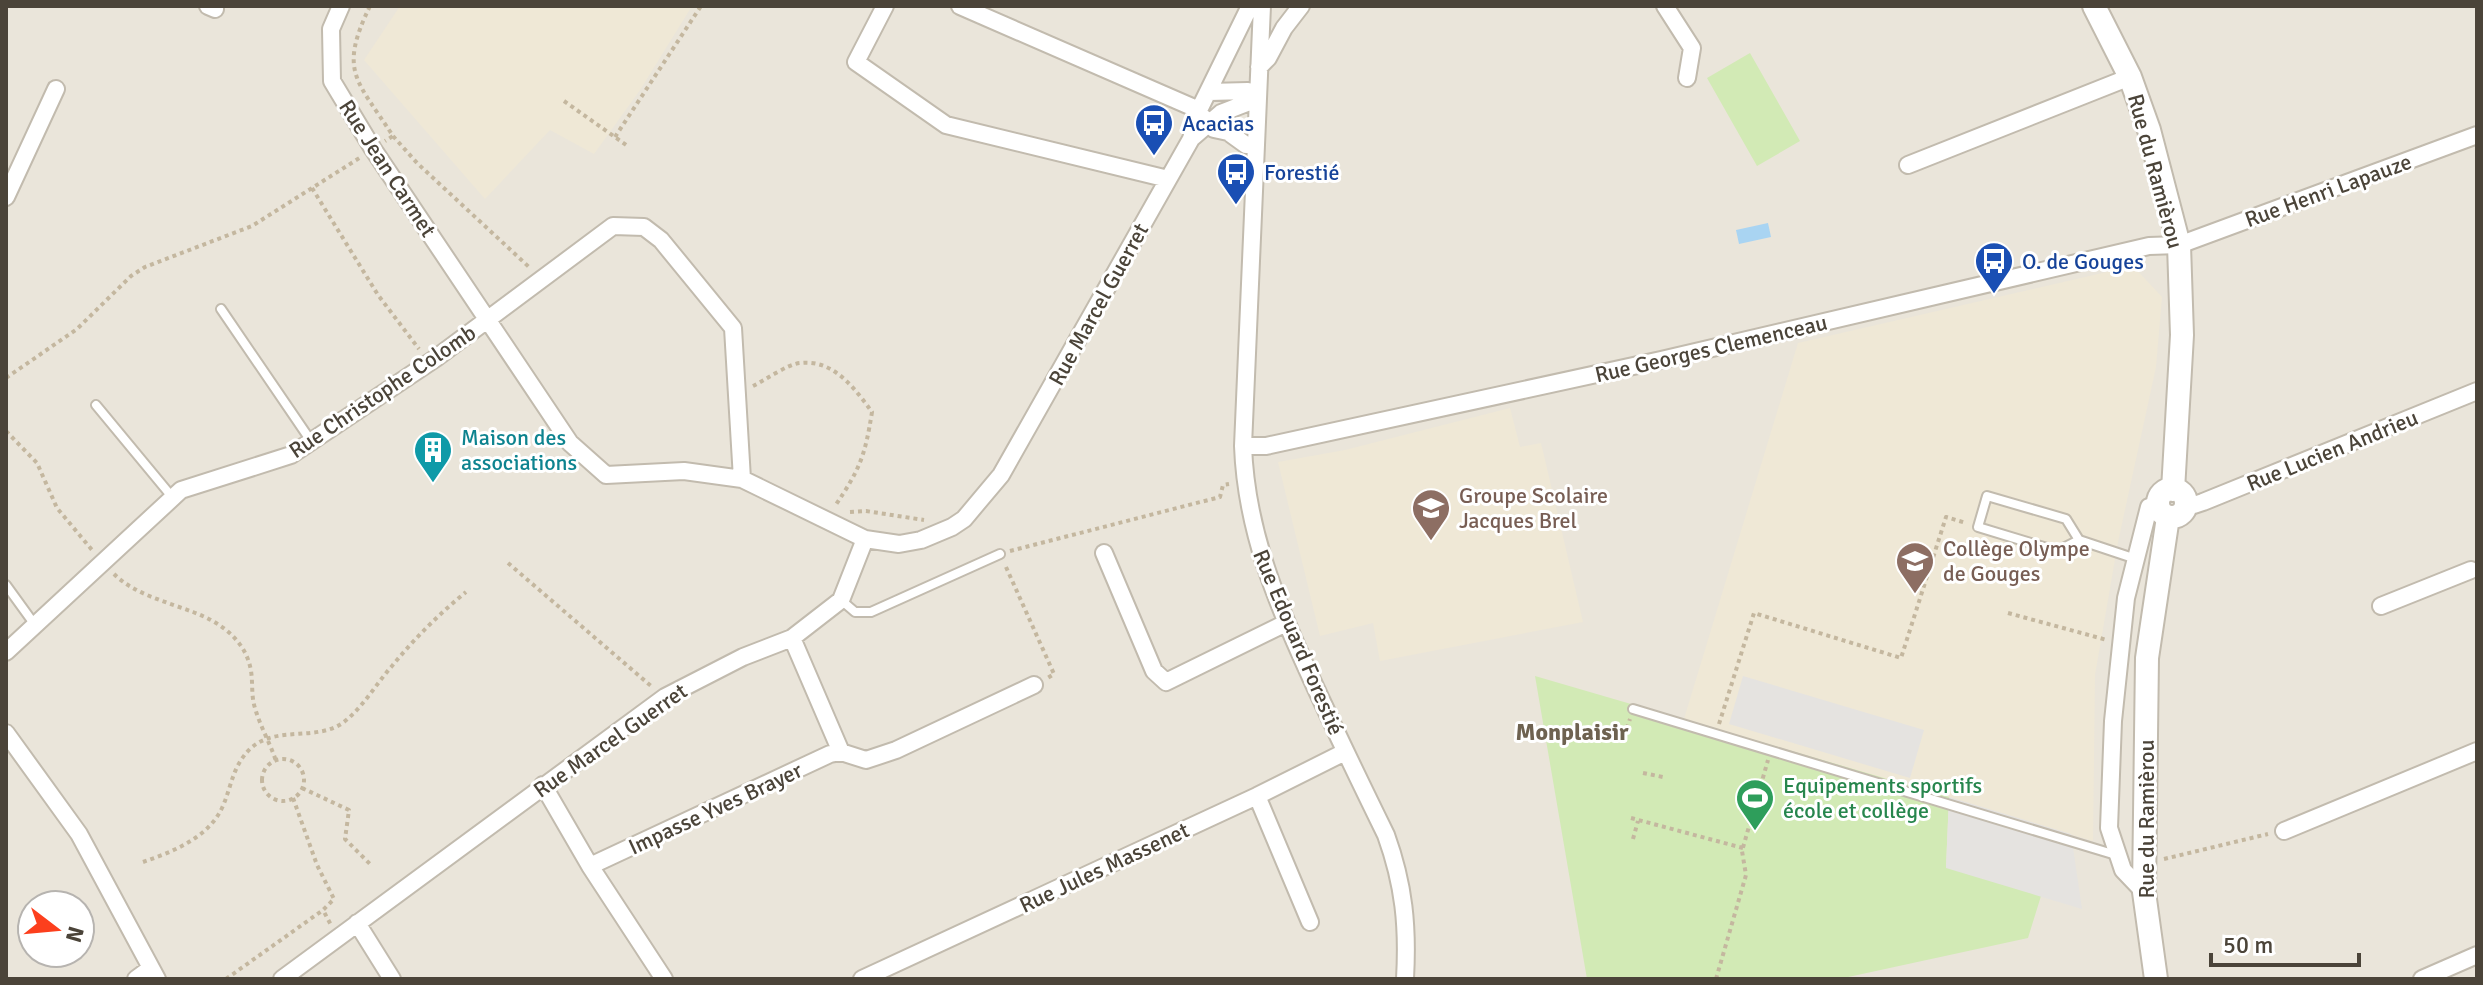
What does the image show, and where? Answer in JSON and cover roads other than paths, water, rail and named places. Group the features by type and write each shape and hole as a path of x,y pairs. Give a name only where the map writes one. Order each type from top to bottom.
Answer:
{"street":[{"name":"Rue Jean Carmet","path":"341,6 331,29 332,81 373,149 570,443 606,475 684,471 742,479"},
{"path":"885,6 856,62 946,125 1168,179"},
{"path":"960,6 1203,117 1214,129 1238,137 1246,145 1255,145"},
{"name":"Rue Marcel Guerret","path":"865,539 899,544 921,540 952,527 964,519 1001,475 1203,117 1209,92 1250,6"},
{"name":"Rue Edouard Forestié","path":"1262,6 1244,480 1254,533 1286,623 1386,835 1396,863 1405,905 1405,979"},
{"path":"1259,67 1301,6"},
{"path":"1665,6 1692,48 1687,78"},
{"name":"Rue du Ramièrou","path":"2094,6 2130,77 2149,130 2179,245 2182,335 2171,504 2147,658 2144,892 2156,979"},
{"path":"1908,165 2130,77"},
{"path":"6,197 56,89"},
{"path":"1203,117 1257,99 1248,91 1209,92"},
{"name":"Rue Henri Lapauze","path":"2179,245 2477,135"},
{"name":"Rue Christophe Colomb","path":"6,652 181,490 291,455 436,358 613,226 644,227 661,240 733,328 742,479"},
{"name":"Rue Georges Clemenceau","path":"1243,446 1266,446 1415,415 2149,246 2179,245"},
{"name":"Rue Lucien Andrieu","path":"2171,504 2203,502 2477,391"},
{"path":"742,479 865,539 841,600"},
{"path":"2144,892 2123,870 2109,828 2113,721 2126,598 2149,507 2171,504"},
{"path":"1104,553 1154,671 1166,682 1286,623"},
{"path":"2381,606 2475,574"},
{"name":"Rue Marcel Guerret","path":"282,979 665,697 743,657 792,638 841,600"},
{"path":"792,638 841,752 866,760 896,750 1034,685"},
{"path":"6,733 79,834 154,974 136,979"},
{"path":"2284,831 2477,751"},
{"name":"Impasse Yves Brayer","path":"590,866 830,754 841,752"},
{"name":"Rue Jules Massenet","path":"862,979 1345,752"},
{"path":"543,785 590,866 664,979"},
{"path":"1257,796 1310,922"},
{"path":"357,923 392,979"},
{"path":"2429,978 2477,955"}],"lane":[{"path":"221,309 311,441"},
{"path":"96,405 173,498"},
{"path":"2079,540 2057,551 1978,527 1987,496 2066,519 2079,540 2136,559"},
{"path":"841,600 855,612 871,612 1000,554"},
{"path":"6,585 35,625"},
{"path":"1633,709 2116,855"}],"water":[{"path":"1768,223 1771,237 1739,244 1736,230"}],"place":[{"name":"Acacias","path":"1154,157"},
{"name":"Forestié","path":"1236,206"},
{"name":"O. de Gouges","path":"1994,295"},
{"name":"Maison des associations","path":"433,484"},
{"name":"Groupe Scolaire Jacques Brel","path":"1431,542"},
{"name":"Collège Olympe de Gouges","path":"1915,595"},
{"name":"Equipements sportifs école et collège","path":"1755,832"}],"district":[{"name":"Monplaisir","path":"1572,732"}]}
